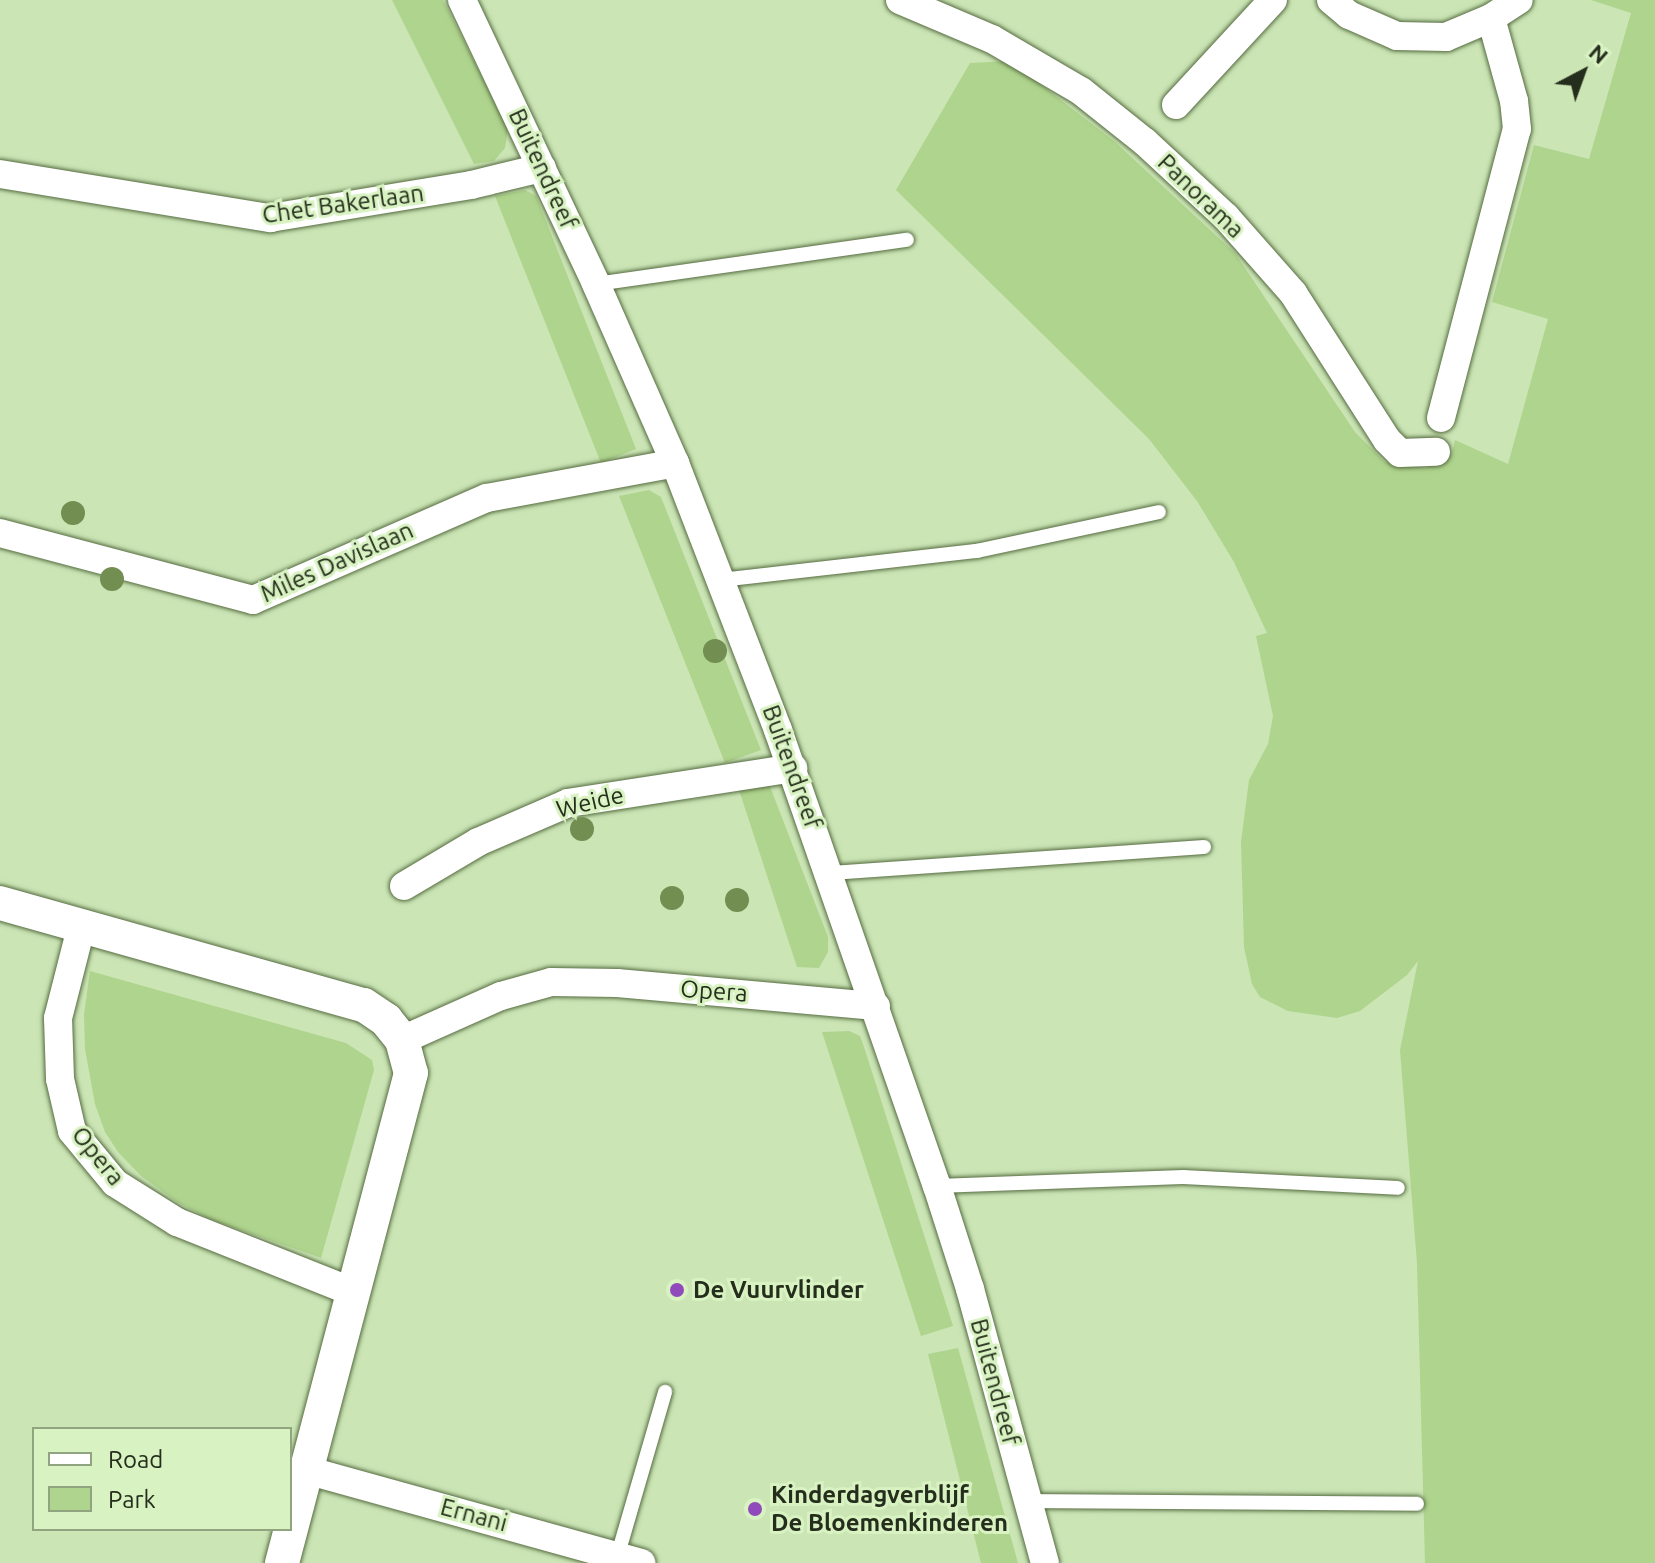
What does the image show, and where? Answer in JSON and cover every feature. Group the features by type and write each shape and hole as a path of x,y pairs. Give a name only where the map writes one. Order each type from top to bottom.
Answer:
{"street":[{"name":"Buitendreef","path":"462,0 596,284 675,463 793,768 937,1186 1045,1563"},
{"name":"Panorama","path":"900,0 992,39 1068,83 1145,142 1226,217 1293,293 1387,440 1400,453 1436,452"},
{"path":"1176,105 1273,0"},
{"path":"1331,0 1349,15 1397,36 1446,37 1491,18 1519,0"},
{"path":"1441,418 1517,129 1514,101 1491,18"},
{"name":"Chet Bakerlaan","path":"0,174 270,218 471,185 542,168"},
{"name":"Miles Davislaan","path":"0,533 253,600 487,498 675,463"},
{"name":"Weide","path":"404,886 478,842 568,803 793,768"},
{"path":"0,903 364,1005 386,1020 402,1040 411,1073 292,1524"},
{"name":"Opera","path":"82,924 58,1018 60,1079 72,1131 115,1183 177,1222 353,1292"},
{"name":"Opera","path":"402,1040 501,996 551,982 617,983 876,1006"},
{"name":"Ernani","path":"306,1470 630,1558"},
{"path":"282,1563 290,1531"}],"lane":[{"path":"596,284 907,240"},
{"path":"721,580 977,551 1159,512"},
{"path":"831,873 1204,847"},
{"path":"937,1186 1183,1177 1398,1188"},
{"path":"630,1558 665,1392"},
{"path":"1028,1501 1417,1504"}],"green space":[{"path":"392,0 443,0 508,129 505,148 494,161 474,164"},
{"path":"1591,0 1655,0 1655,1563 1425,1563 1417,1263 1400,1050 1418,961 1407,975 1360,1011 1337,1018 1288,1011 1260,997 1252,984 1244,947 1241,842 1249,780 1268,744 1273,716 1256,636 1267,633 1234,562 1197,501 1149,439 896,190 970,63 1010,61 1114,141 1235,253 1355,432 1385,462 1426,468 1452,454 1455,440 1508,464 1548,319 1492,302 1534,145 1589,159 1631,13"},
{"path":"525,190 536,196 636,449 601,463 495,196"},
{"path":"649,490 661,497 761,750 725,763 619,496"},
{"path":"769,784 828,937 828,952 819,968 797,967 739,790"},
{"path":"90,971 346,1043 372,1060 374,1070 321,1258 210,1219 177,1202 141,1176 118,1152 105,1132 95,1104 85,1049 84,1014"},
{"path":"849,1031 860,1036 865,1050 953,1326 921,1336 822,1032"},
{"path":"958,1348 1018,1563 981,1563 928,1354"}],"place":[{"name":"De Vuurvlinder","path":"677,1290"},
{"name":"Kinderdagverblijf De Bloemenkinderen","path":"755,1509"}]}
